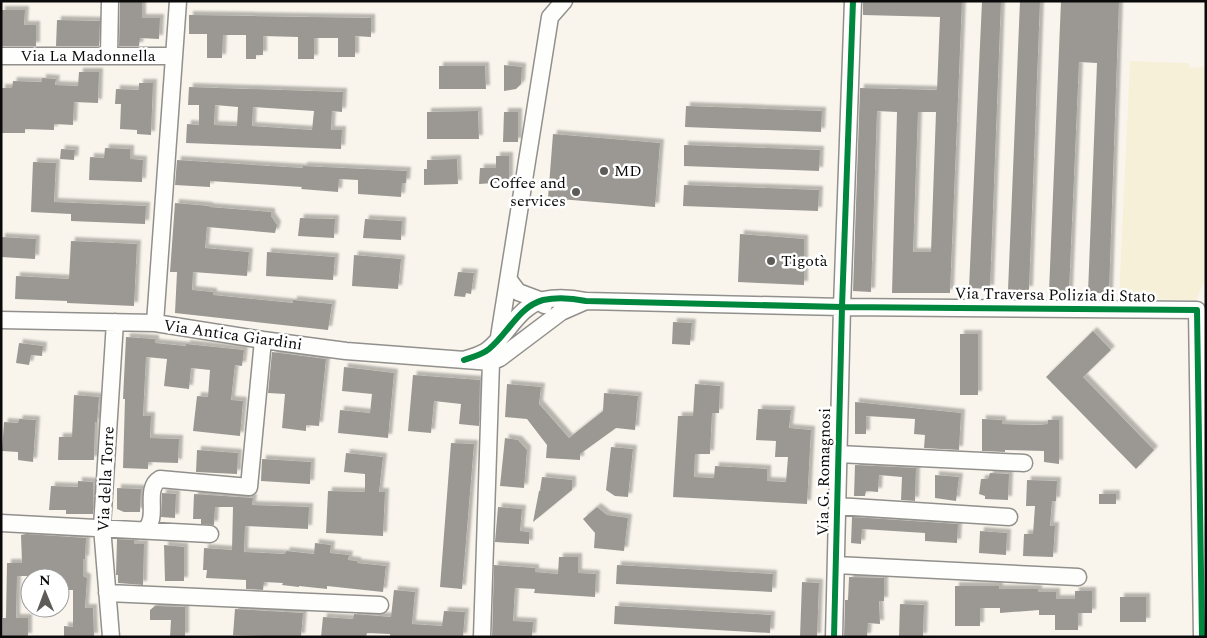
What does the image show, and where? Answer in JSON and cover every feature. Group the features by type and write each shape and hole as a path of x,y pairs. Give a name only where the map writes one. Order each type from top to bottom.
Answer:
{"street":[{"path":"109,56 110,1"},
{"path":"155,323 178,1"},
{"path":"482,637 496,360 504,333 509,280 550,17 564,1"},
{"name":"Via G. Romagnosi","path":"834,637 842,307 853,1"},
{"name":"Via La Madonnella","path":"1,56 174,56"},
{"path":"509,280 518,292 542,301 550,321"},
{"name":"Via Antica Giardini","path":"464,360 488,350 526,310 542,301 567,298 586,300"},
{"path":"496,360 561,312 586,300"},
{"name":"Via Traversa Polizia di Stato","path":"586,300 842,307 1197,310 1202,637"},
{"name":"Via Antica Giardini","path":"1,320 155,323 346,351 464,360 496,360"},
{"name":"Via della Torre","path":"111,637 102,527 116,322"},
{"path":"504,333 522,342"},
{"path":"144,530 152,522 153,488 155,482 160,479 249,487 263,340"},
{"path":"838,454 1024,463"},
{"path":"837,506 1008,517"},
{"path":"1,523 210,534"},
{"path":"836,565 1078,577"},
{"path":"107,593 380,605"}],"shaded area":[{"path":"1130,61 1188,63 1190,68 1206,67 1206,272 1196,300 1119,299"}],"building":[{"path":"120,1 142,1 142,18 160,18 159,39 140,38 139,46 119,46"},
{"path":"863,1 962,1 950,293 892,293 897,112 877,111 871,292 853,291 860,88 937,90 940,17 863,15","holes":["918,112 936,112 931,252 913,252"]},
{"path":"982,1 1001,1 990,289 969,288"},
{"path":"1020,1 1040,1 1029,290 1008,290"},
{"path":"1061,1 1119,1 1109,293 1088,293 1097,63 1079,62 1069,292 1049,292"},
{"path":"1,10 25,10 24,25 36,25 36,46 1,46"},
{"path":"189,15 371,18 371,37 355,36 355,57 338,57 338,38 314,38 314,59 298,59 298,37 263,36 263,55 256,55 256,59 246,59 246,35 223,35 222,58 207,58 207,34 189,34"},
{"path":"57,20 100,21 99,46 56,46"},
{"path":"504,65 522,67 521,84 516,89 504,91"},
{"path":"439,66 485,66 486,89 439,89"},
{"path":"79,72 99,72 98,103 74,102 73,125 54,124 54,130 25,129 25,133 1,133 1,88 12,88 13,81 42,82 42,78 56,79 55,85 78,86"},
{"path":"139,83 153,83 151,135 137,134 137,130 120,129 121,104 115,104 116,89 139,90"},
{"path":"189,87 343,92 342,112 332,111 331,130 342,130 341,149 186,143 187,124 199,125 199,105 188,105","holes":["215,105 238,107 237,126 214,125","253,107 314,111 312,130 252,126"]},
{"path":"686,106 822,111 821,132 685,127"},
{"path":"478,111 479,139 427,139 427,112"},
{"path":"504,112 518,112 518,142 503,142"},
{"name":"MD","path":"553,134 660,143 655,207 548,198"},
{"path":"684,145 820,150 819,171 684,166"},
{"path":"105,148 130,149 130,159 143,160 142,182 89,180 90,157 104,158"},
{"path":"61,149 75,150 74,160 60,159"},
{"path":"496,156 509,156 509,182 479,184 480,168 496,168"},
{"path":"457,159 458,184 424,185 424,169 427,169 427,160"},
{"path":"177,160 303,168 303,166 407,171 406,183 402,183 401,197 358,194 358,180 339,179 338,192 301,189 302,187 210,181 210,187 175,185"},
{"path":"33,162 56,163 54,202 146,206 145,224 71,221 71,214 31,212"},
{"path":"684,185 819,190 818,211 683,206"},
{"path":"175,203 271,212 271,216 277,225 275,233 207,227 205,248 249,252 247,276 193,272 192,290 213,292 213,295 293,303 293,300 332,304 328,330 175,313 177,272 170,272"},
{"path":"300,218 335,219 334,238 298,236"},
{"path":"365,219 402,221 401,240 363,238"},
{"name":"Tigotà","path":"740,234 804,239 804,285 738,282"},
{"path":"1,237 36,239 35,259 1,257"},
{"path":"71,241 137,244 134,306 15,299 16,276 69,279"},
{"path":"267,252 335,257 333,280 266,276"},
{"path":"354,255 401,259 398,289 352,286"},
{"path":"458,272 474,273 471,294 466,293 465,297 454,296"},
{"path":"673,322 692,323 690,345 672,344"},
{"path":"1093,331 1111,350 1083,377 1154,450 1136,469 1046,377"},
{"path":"960,334 978,334 978,395 960,395"},
{"path":"126,337 155,339 155,343 244,350 242,366 235,365 231,400 243,401 240,436 193,431 197,396 208,397 210,370 191,368 189,389 164,386 167,359 146,357 143,416 151,416 150,438 179,439 178,463 148,462 148,469 123,468 125,399 123,399"},
{"path":"19,343 43,346 42,356 31,355 29,365 16,363"},
{"path":"272,352 326,359 319,426 306,425 306,431 282,428 285,394 268,393"},
{"path":"344,367 394,373 388,438 338,433 340,410 370,413 372,394 342,391"},
{"path":"413,375 480,380 479,426 459,424 461,404 434,401 431,433 408,431"},
{"path":"507,384 541,387 539,404 569,438 603,411 604,393 638,396 635,430 616,428 580,454 580,460 546,458 547,445 527,419 505,417"},
{"path":"695,384 720,386 719,413 712,413 710,454 695,454 694,477 714,478 715,466 767,469 767,481 786,482 788,457 775,457 776,441 756,440 758,409 791,410 789,428 811,430 807,504 673,497 678,416 693,416"},
{"path":"74,395 99,397 97,423 95,422 94,460 58,460 59,437 72,437"},
{"path":"855,402 961,413 959,450 924,448 925,435 914,434 915,419 866,416 866,434 855,434"},
{"path":"19,419 36,420 33,462 18,460 18,452 2,451 4,422 18,423"},
{"path":"982,419 1002,420 1002,424 1039,425 1048,424 1048,420 1059,420 1059,464 1044,462 1044,451 982,451"},
{"path":"505,438 518,440 527,450 524,488 500,486"},
{"path":"451,443 474,444 462,589 440,587"},
{"path":"611,447 633,449 628,497 615,496 606,490"},
{"path":"197,450 238,453 237,474 196,472"},
{"path":"346,453 383,457 379,492 385,492 383,536 326,533 328,491 365,492 365,474 344,472"},
{"path":"262,459 311,462 310,484 261,481"},
{"path":"855,465 916,468 915,501 901,500 902,477 879,475 878,492 866,491 865,496 854,496"},
{"path":"990,473 1009,474 1008,500 985,499 985,496 979,494 981,479 988,479"},
{"path":"935,475 959,477 956,501 935,498"},
{"path":"542,477 572,480 572,490 533,522 539,491 541,490"},
{"path":"1027,480 1057,481 1056,501 1052,501 1050,526 1055,526 1053,557 1023,556 1024,534 1033,534 1035,506 1026,506"},
{"path":"78,481 93,482 93,514 66,514 66,510 49,510 51,486 78,487"},
{"path":"117,488 141,489 140,512 124,512 117,509"},
{"path":"162,493 176,494 175,518 161,517"},
{"path":"194,494 253,498 252,505 309,507 308,529 245,526 244,552 285,554 286,551 314,554 315,543 331,545 330,553 349,555 348,560 357,561 357,563 386,566 383,592 327,586 327,589 299,587 282,585 283,583 264,582 263,590 246,589 246,580 206,578 207,570 203,570 204,548 232,550 233,507 215,507 214,525 201,524 201,519 193,519"},
{"path":"1099,494 1116,494 1116,504 1099,504"},
{"path":"498,507 522,509 520,531 529,532 529,544 495,542"},
{"path":"597,507 607,515 628,518 624,551 594,548 595,533 583,519"},
{"path":"852,517 958,524 957,543 925,541 925,533 862,529 861,544 851,543"},
{"path":"980,531 1007,533 1006,555 979,553"},
{"path":"21,535 86,538 85,560 83,559 83,576 87,578 85,608 93,608 94,637 64,637 64,626 73,627 73,590 70,590 70,568 20,568 20,576 17,576 16,618 28,618 28,637 3,637 3,618 6,618 7,563 22,563"},
{"path":"117,539 134,540 134,544 144,544 143,585 118,583 118,575 116,575"},
{"path":"164,545 184,547 184,581 165,581"},
{"path":"559,557 578,557 578,573 596,574 595,597 534,593 535,589 515,588 513,621 533,622 532,637 492,637 494,565 535,568 535,572 558,574"},
{"path":"617,565 773,574 772,592 616,584"},
{"path":"849,577 884,578 884,601 879,601 880,624 868,623 867,637 844,637 845,600 848,600"},
{"path":"802,582 819,583 817,637 800,637"},
{"path":"955,586 999,586 999,589 1038,589 1038,592 1056,592 1056,599 1075,599 1075,591 1092,591 1092,613 1078,613 1078,630 1055,630 1055,615 1039,615 1039,610 1000,613 1000,608 980,608 980,626 955,626"},
{"path":"394,590 415,592 412,624 442,626 444,611 465,612 463,637 390,637 390,634 367,633 366,637 321,637 323,617 353,619 354,614 391,617"},
{"path":"1120,597 1146,597 1146,622 1120,622"},
{"path":"900,604 924,605 923,637 899,637"},
{"path":"155,606 185,607 185,637 170,637 171,620 150,620 150,610"},
{"path":"615,606 771,615 770,633 614,624"},
{"path":"235,609 303,613 301,637 233,635"}],"cycle path":[{"path":"834,637 842,307 853,1"},
{"path":"464,360 489,349 527,308 543,300 554,298 586,301 842,307 1197,310 1202,637"}],"place":[{"name":"MD","path":"604,171"},
{"name":"Coffee and services","path":"576,192"},
{"name":"Tigotà","path":"771,261"}]}
